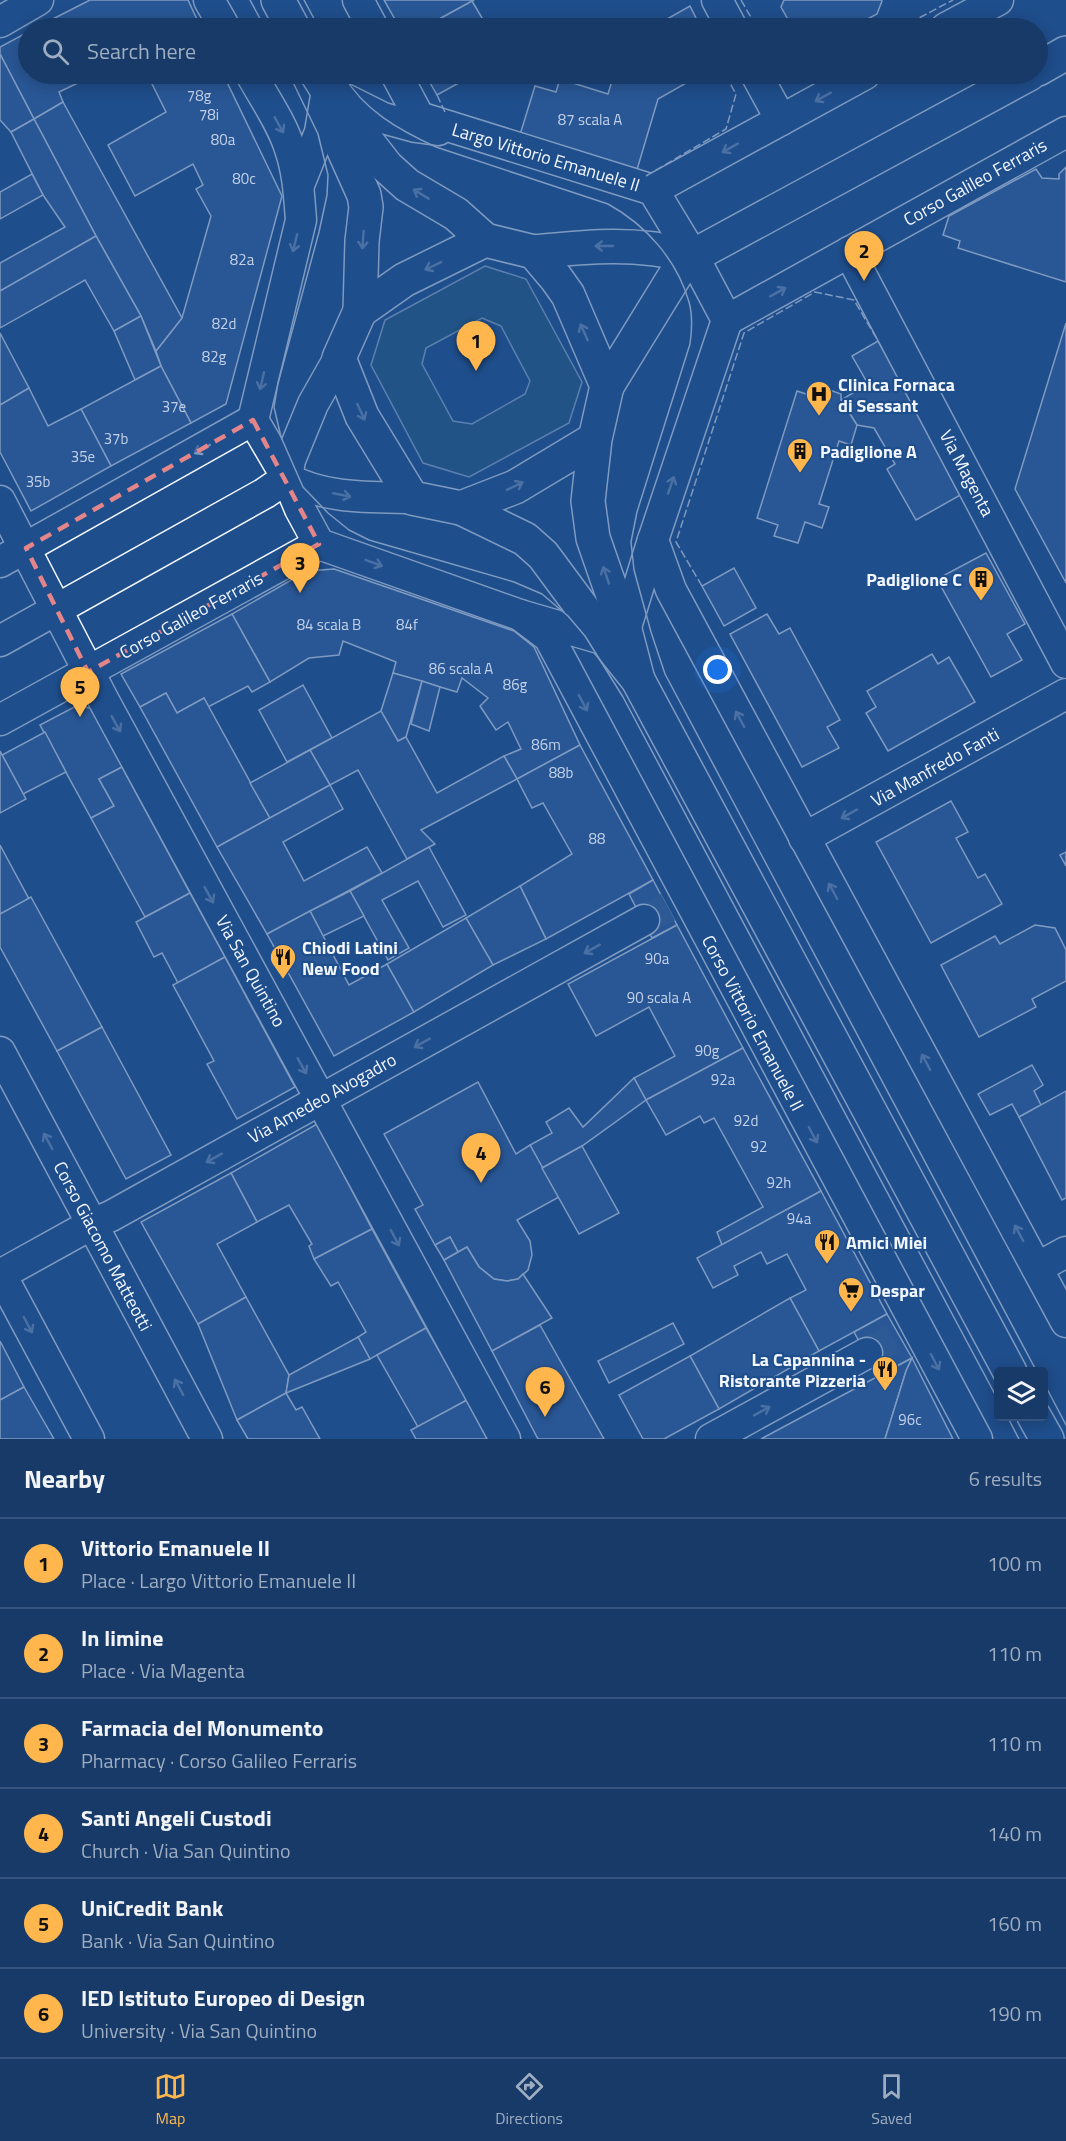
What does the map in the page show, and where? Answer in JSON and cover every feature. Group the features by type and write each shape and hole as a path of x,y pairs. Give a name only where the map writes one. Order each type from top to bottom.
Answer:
{"main road":[{"path":"278,0 288,18"},
{"path":"1048,64 1066,54"},
{"path":"322,84 333,126 364,195 366,207 362,241 360,311 339,358 362,416 412,498 461,508 525,539 543,555 616,635"},
{"path":"324,84 387,167 407,185 456,214 486,240 534,252 599,246 662,249 693,256"},
{"path":"1008,1367 638,680 616,635 593,538 588,501 595,439 607,386 676,274 693,256 1011,84"},
{"path":"360,311 404,280 486,240"},
{"path":"534,252 568,295 607,386"},
{"path":"461,508 515,487 595,439"},
{"path":"1038,1421 1047,1439"}],"street":[{"path":"0,22 38,0"},
{"path":"209,0 219,18"},
{"path":"358,0 368,18"},
{"path":"717,0 727,18"},
{"path":"965,18 998,0"},
{"path":"257,84 290,148 299,185 300,219 253,420 286,478 319,544 520,615 616,635 653,540 727,320"},
{"path":"299,185 320,132 322,84"},
{"path":"325,84 383,118 416,127 470,133"},
{"name":"Largo Vittorio Emanuele II","path":"401,84 419,117 653,190 693,256 727,320"},
{"path":"761,84 781,120"},
{"path":"653,190 847,84"},
{"name":"Corso Galileo Ferraris","path":"727,320 1066,132"},
{"name":"Via Magenta","path":"849,252 1066,663"},
{"path":"0,641 265,493 286,478 290,460 314,404 339,358"},
{"path":"0,562 253,420"},
{"path":"286,478 303,487 351,496 412,498"},
{"name":"Via San Quintino","path":"0,501 88,672 505,1439"},
{"path":"653,540 671,590 1066,1322"},
{"name":"Corso Galileo Ferraris","path":"0,720 319,544"},
{"name":"Corso Vittorio Emanuele II","path":"520,615 549,637 666,908 908,1331 977,1439"},
{"name":"Via Manfredo Fanti","path":"804,838 1066,694"},
{"name":"Via Amedeo Avogadro","path":"0,1274 111,1216 666,908"},
{"name":"Corso Giacomo Matteotti","path":"0,1052 207,1439"},
{"path":"1037,1268 1066,1252"},
{"path":"0,1274 89,1439"},
{"path":"711,1439 867,1353"}],"highlighted area":[{"path":"253,420 319,544 88,672 26,548"}],"shaded area":[{"path":"485,266 526,279 582,382 569,423 469,477 423,463 371,365 385,320","holes":["482,318 501,326 530,381 525,394 472,424 453,421 422,364 426,348"]}],"building":[{"path":"90,0 188,0 196,18 55,18"},
{"path":"384,0 474,0 441,18 394,18"},
{"path":"784,0 882,1 877,14 870,18 787,18 781,7"},
{"path":"472,1 482,18 441,18"},
{"path":"690,6 696,18 669,18"},
{"path":"18,37 18,84 76,84 59,92 63,102 34,119 0,54 0,47"},
{"path":"0,54 34,119 11,132 0,120"},
{"path":"152,84 228,84 282,196 226,404 191,423 161,366 156,351 182,318 211,216 196,189 203,185 193,164 135,196 108,145 166,112"},
{"path":"431,84 457,84 437,95"},
{"path":"558,84 576,84 608,94 611,84 684,84 658,99 636,173 519,138 535,86 556,92"},
{"path":"63,102 182,318 156,351 141,316 34,119"},
{"path":"34,119 96,236 0,291 0,263 65,227 43,195 11,132"},
{"path":"1066,167 1066,282 958,248 960,241 943,235 949,216 1036,169 1042,178 1059,179 1059,174"},
{"path":"32,174 43,195 0,219 0,192"},
{"path":"96,236 141,316 114,331 85,280 0,328 0,291"},
{"path":"141,316 161,366 135,380 114,331"},
{"path":"1066,323 1066,583 1015,489"},
{"path":"0,333 29,388 0,405"},
{"path":"878,341 964,493 916,520 887,469 895,464 874,428 857,425 841,400 868,384 852,356"},
{"path":"161,366 191,423 111,466 81,409"},
{"name":"Padiglione A","path":"818,386 841,394 841,400 857,425 851,445 839,441 819,504 829,507 822,528 805,522 798,543 774,536 778,525 757,518 797,391 815,397"},
{"path":"29,388 48,426 81,409 111,466 31,511 0,452 0,405"},
{"name":"Padiglione C","path":"986,553 1025,624 1007,634 1022,660 991,677 937,579"},
{"path":"734,568 756,608 724,626 702,586"},
{"path":"334,569 514,631 534,647 580,745 517,779 504,756 521,749 508,722 496,730 480,706 488,698 462,678 457,692 393,673 396,662 343,641 339,655 309,658 270,682 232,614 307,571"},
{"path":"232,614 270,682 252,692 248,686 208,707 204,698 177,713 166,693 140,707 121,674"},
{"path":"767,614 779,634 790,628 840,720 827,727 839,748 802,767 730,634"},
{"path":"932,654 938,664 949,657 975,702 888,751 866,713 876,707 867,691"},
{"path":"393,673 422,681 406,737 398,741 381,711"},
{"path":"422,681 440,687 429,731 411,724"},
{"path":"303,685 332,738 287,762 259,710"},
{"path":"166,693 177,713 204,698 270,818 217,847 140,707"},
{"path":"78,705 96,710 126,765 99,779 114,806 91,818 40,725"},
{"path":"381,711 398,741 406,737 437,793 504,756 517,779 421,830 435,844 407,859 358,770 330,785 310,750"},
{"path":"45,732 66,772 23,794 2,755"},
{"path":"580,745 653,880 546,939 520,886 572,854 543,803 532,808 517,779"},
{"path":"310,750 330,785 270,818 250,783"},
{"path":"0,751 26,799 0,813"},
{"path":"122,767 190,893 145,917 91,818 114,806 99,779"},
{"path":"330,785 343,809 283,842 304,881 367,847 382,873 267,934 217,847"},
{"path":"951,801 968,832 956,838 978,878 985,874 1002,904 931,943 876,842"},
{"path":"0,845 29,899 0,914"},
{"path":"429,847 466,915 443,927 418,881 382,900 409,948 388,960 350,891"},
{"path":"1066,852 1066,866 1060,855"},
{"path":"653,880 677,925 652,938 629,894"},
{"path":"520,886 546,939 493,965 466,918"},
{"path":"350,891 364,916 323,936 310,911"},
{"path":"190,893 225,957 178,983 162,953 154,957 136,922"},
{"path":"31,897 102,1027 57,1051 0,947 0,914"},
{"path":"310,911 349,985 387,964 414,1012 334,1056 267,934"},
{"path":"466,918 493,965 414,1012 387,964"},
{"path":"677,925 743,1048 646,1100 634,1078 675,1056 649,1007 596,1036 568,984"},
{"path":"1035,925 1055,928 1066,950 1066,981 1032,999 1036,1007 979,1037 941,965 995,936 1000,944"},
{"path":"225,957 295,1087 237,1119 207,1064 214,1061 173,985"},
{"path":"102,1027 171,1155 126,1179 57,1051"},
{"path":"743,1048 821,1191 722,1245 717,1232 763,1207 714,1118 704,1123 700,1116 666,1135 646,1100"},
{"path":"1032,1065 1043,1085 1034,1091 1041,1105 1019,1117 1012,1104 990,1115 978,1094"},
{"path":"634,1078 646,1100 582,1146 542,1168 530,1145 552,1133 546,1122 569,1108 583,1127"},
{"path":"478,1082 516,1154 530,1145 559,1197 517,1220 530,1241 532,1255 528,1270 518,1279 507,1281 494,1279 479,1267 467,1247 458,1252 450,1237 435,1245 415,1209 423,1205 384,1134"},
{"path":"1066,1091 1066,1198 1062,1200 1019,1117"},
{"path":"317,1124 372,1229 314,1259 309,1246 312,1244 289,1205 257,1222 231,1173"},
{"path":"582,1146 619,1213 579,1234 542,1168"},
{"path":"231,1173 257,1222 217,1244 246,1297 198,1324 141,1222"},
{"path":"821,1191 887,1314 819,1351 790,1298 806,1290 787,1254 767,1264 761,1252 734,1266 738,1275 713,1288 697,1258"},
{"path":"372,1229 426,1328 370,1359 358,1337 366,1332 338,1282 331,1286 314,1259"},
{"path":"450,1237 458,1252 444,1260 435,1245"},
{"path":"467,1247 479,1267 494,1279 507,1281 518,1279 523,1274 552,1318 492,1351 444,1260"},
{"path":"246,1297 289,1375 286,1393 237,1420 198,1324"},
{"path":"790,1298 819,1351 719,1409 690,1356"},
{"path":"887,1314 912,1358 878,1376 854,1332"},
{"path":"673,1323 684,1344 609,1383 598,1361"},
{"path":"540,1325 604,1439 538,1439 492,1351"},
{"path":"426,1328 467,1400 418,1427 377,1355"},
{"path":"358,1337 370,1359 286,1393 289,1375"},
{"path":"0,1341 24,1387 0,1400"},
{"path":"690,1356 719,1409 664,1439 643,1439 619,1395"},
{"path":"912,1358 885,1439 761,1439"},
{"path":"912,1358 953,1439 885,1439"},
{"path":"24,1387 54,1439 0,1439 0,1400"},
{"path":"286,1393 296,1410 302,1407 320,1439 248,1439 237,1420"},
{"path":"467,1400 488,1439 416,1439 411,1430"}],"tunnel":[{"path":"644,920 668,907"},
{"path":"867,1353 900,1335"}],"tram line":[{"path":"250,0 260,18"},
{"path":"304,0 314,18"},
{"path":"294,84 318,134 328,175 327,195 319,232 278,383 274,407 281,437 303,487 328,513 349,530 369,540 514,582 542,594 568,616 585,636 623,697 994,1393"},
{"path":"349,84 383,118 436,147 608,204 647,233 677,272 690,307 692,323 690,344 637,512 631,542 634,570 651,632 665,674 1034,1367"},
{"path":"1048,1391 1066,1425"},
{"path":"1010,1421 1019,1439"}],"fence":[{"path":"741,0 751,18"},
{"path":"919,18 953,0"},
{"path":"646,176 726,129 736,94 730,84"},
{"path":"437,95 445,112"},
{"path":"702,586 676,542 744,333 815,292 854,300 878,341"}],"place":[{"name":"In limine","path":"864,281"},
{"name":"Vittorio Emanuele II","path":"476,371"},
{"name":"Clinica Fornaca di Sessant","path":"819,417"},
{"name":"Padiglione A","path":"800,474"},
{"name":"Farmacia del Monumento","path":"300,593"},
{"name":"Padiglione C","path":"981,602"},
{"name":"UniCredit Bank","path":"80,717"},
{"name":"Chiodi Latini New Food","path":"283,980"},
{"name":"Santi Angeli Custodi","path":"481,1183"},
{"name":"Amici Miei","path":"827,1265"},
{"name":"Despar","path":"851,1313"},
{"name":"La Capannina - Ristorante Pizzeria","path":"885,1392"},
{"name":"IED Istituto Europeo di Design","path":"545,1417"}]}
